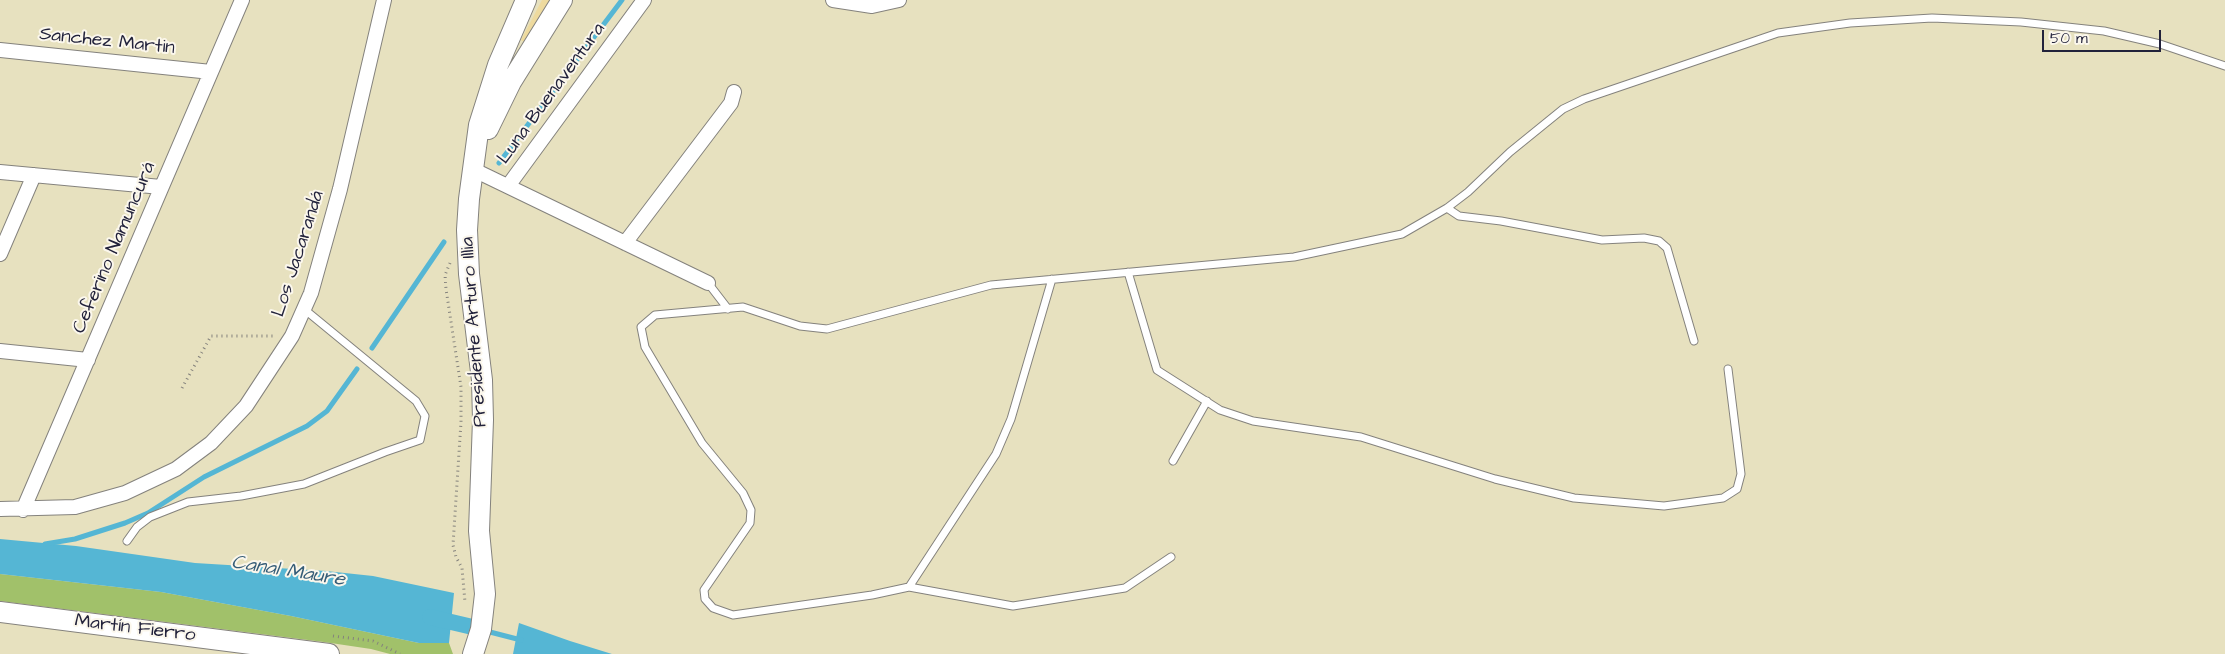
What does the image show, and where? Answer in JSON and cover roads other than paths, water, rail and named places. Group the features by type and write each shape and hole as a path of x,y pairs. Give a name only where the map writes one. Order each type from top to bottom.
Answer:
{"street":[{"name":"Ceferino Namuncurá","path":"23,510 242,0"},
{"name":"Los Jacarandá","path":"0,509 23,510 75,507 125,493 176,469 211,443 246,406 292,336 310,293 335,207 384,0"},
{"name":"Presidente Arturo Illia","path":"473,654 481,629 485,594 479,530 483,420 482,380 472,308 467,230 473,162 479,125 498,65 526,0"},
{"name":"Presidente Arturo Illia","path":"473,162 511,82 562,0"},
{"name":"Luna Buenaventura","path":"508,186 644,0"},
{"path":"833,0 872,6 899,0"},
{"name":"Sanchez Martin","path":"0,50 210,72"},
{"path":"625,243 731,102 734,92"},
{"path":"473,162 508,186 708,283"},
{"path":"0,172 162,187"},
{"path":"0,254 34,175"},
{"path":"0,351 88,360"},
{"name":"Martín Fierro","path":"0,612 330,654"}],"lane":[{"path":"1171,557 1125,588 1014,606 909,587 872,595 733,615 713,608 704,599 704,590 750,523 751,510 743,494 702,443 646,347 641,327 655,315 742,307 800,326 826,329 991,285 1294,257 1402,234 1447,208 1468,192 1510,152 1563,109 1584,99 1778,33 1850,23 1932,18 2021,22 2104,31 2160,44 2225,66"},
{"path":"1447,208 1459,216 1501,221 1602,240 1644,238 1659,241 1667,248 1694,341"},
{"path":"1128,272 1156,370 1220,410 1253,421 1361,437 1486,476 1574,498 1664,506 1723,498 1737,490 1742,474 1728,369"},
{"path":"909,587 996,454 1011,419 1052,279"},
{"path":"708,283 728,309"},
{"path":"128,541 137,527 150,517 188,502 241,496 304,484 420,440 425,416 416,401 304,309"},
{"path":"1173,461 1207,401"}],"water":[{"path":"0,539 76,546 195,563 326,571 373,576 454,593 449,643 419,643 291,616 161,592 0,574"},
{"path":"519,623 570,641 612,654 513,654"}],"waterway":[{"path":"499,163 622,0"},
{"path":"372,348 444,242"},
{"path":"45,544 75,539 125,523 148,513 204,477 307,426 327,411 357,369"},
{"name":"Canal Maure","path":"430,617 481,629"},
{"name":"Canal Maure","path":"486,631 521,640"}]}
